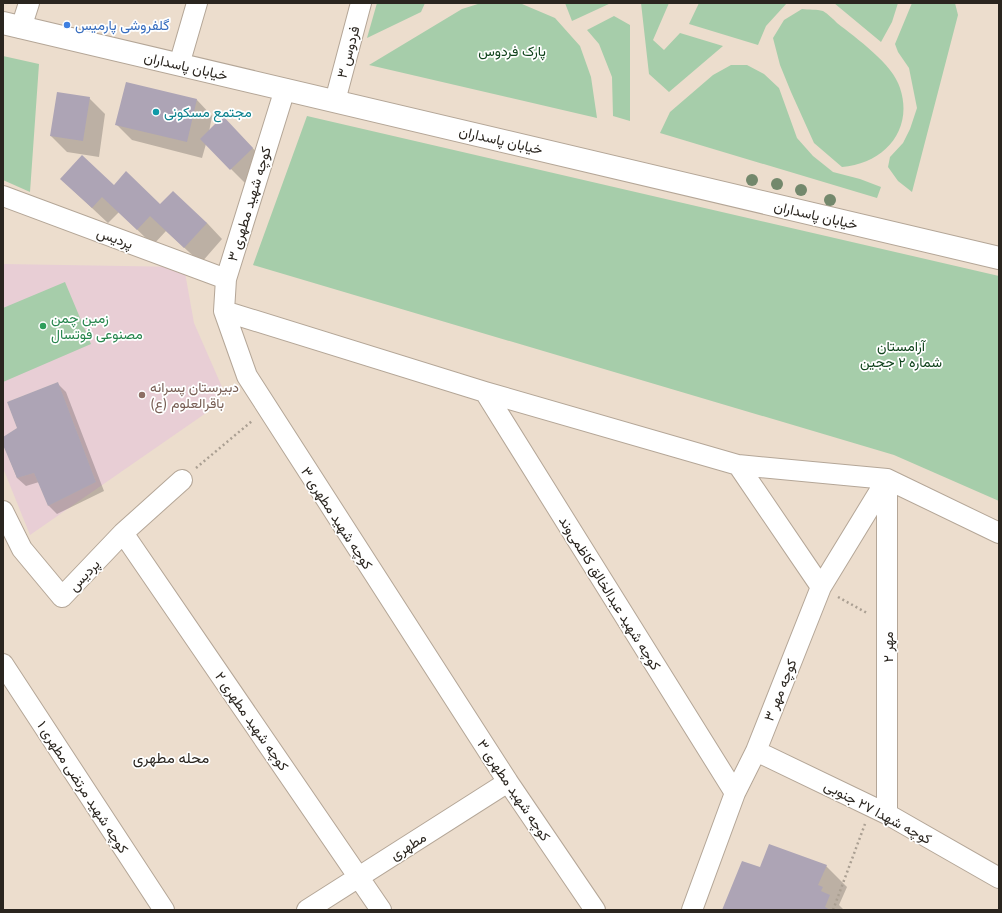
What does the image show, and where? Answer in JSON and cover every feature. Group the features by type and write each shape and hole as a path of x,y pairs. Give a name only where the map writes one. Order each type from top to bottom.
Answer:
{"main road":[{"name":"خیابان پاسداران","path":"12,26 999,258"}],"street":[{"path":"12,26 29,3"},
{"path":"179,65 197,3"},
{"name":"فردوس ۳","path":"335,101 362,3"},
{"name":"کوچه شهید مطهری ۳","path":"285,89 226,279 224,310 247,376 266,409 508,782 595,910"},
{"name":"پردیس","path":"3,196 226,279"},
{"path":"224,310 485,392 738,465 887,479 999,533"},
{"name":"کوچه شهید عبدالخالق کاظمی‌وند","path":"485,392 735,793"},
{"path":"738,465 821,587"},
{"name":"کوچه مهر ۳","path":"692,910 735,793 756,750 821,587 887,479"},
{"name":"مهر ۲","path":"879,810 888,625 887,479"},
{"name":"پردیس","path":"3,511 22,549 62,597 123,533 182,480"},
{"name":"کوچه شهید مطهری ۲","path":"123,533 381,910"},
{"name":"کوچه شهید مرتضی مطهری ۱","path":"3,664 164,910"},
{"name":"کوچه شهدا ۲۷ جنوبی","path":"756,750 879,810 999,878"},
{"name":"مطهری","path":"307,910 508,782"}],"path":[{"path":"182,480 266,409"},
{"path":"821,587 888,625"},
{"path":"833,910 879,810"}],"shaded area":[{"name":"دبیرستان پسرانه باقرالعلوم (ع)","path":"3,264 184,267 194,323 222,387 219,404 30,535 3,468 3,445 17,478 34,473 48,506 96,482 58,382 7,402 17,428 3,437"}],"green space":[{"path":"377,3 425,3 421,12 367,38"},
{"name":"پارک فردوس","path":"481,3 522,4 555,18 580,46 591,77 597,118 369,65 462,9"},
{"name":"پارک فردوس","path":"565,3 611,3 572,21"},
{"path":"641,3 669,3 653,40 664,50 680,33 723,46 669,92 649,74"},
{"path":"699,3 787,3 766,26 758,45 689,24"},
{"path":"834,3 898,3 892,22 881,42"},
{"path":"912,3 955,3 958,15 912,192 898,181 888,167 890,157 903,143 910,129 917,108 909,68 898,52 895,44"},
{"path":"802,9 823,11 873,52 890,70 896,79 900,88 903,103 903,118 899,131 892,142 882,152 871,159 842,167 814,143 780,65 773,38 784,20"},
{"path":"614,16 630,25 630,121 613,116 612,77 599,44 587,30"},
{"path":"3,56 39,64 30,192 3,180"},
{"path":"731,65 747,65 764,74 779,88 797,138 813,156 833,172 860,179 881,187 877,198 660,133 670,112 713,75"},
{"name":"آرامستان شماره ۲ ججین","path":"307,116 999,276 999,501 894,455 253,265"},
{"name":"زمین چمن مصنوعی فوتسال","path":"65,282 91,344 3,382 3,308"}],"building":[{"name":"مجتمع مسکونی","path":"126,82 197,99 187,142 115,125"},
{"path":"57,92 90,97 83,141 50,136"},
{"path":"223,116 253,148 230,170 200,139"},
{"path":"82,155 114,185 126,171 160,204 173,191 207,223 184,248 150,216 137,230 102,197 92,208 60,179"},
{"path":"58,382 96,482 48,506 34,473 17,478 3,445 3,437 17,428 7,402"},
{"path":"769,844 827,865 818,885 823,887 821,891 830,895 825,907 830,910 722,910 742,861 760,867"}],"place":[{"name":"گلفروشی پارمیس","path":"67,25"},
{"name":"مجتمع مسکونی","path":"156,112"},
{"name":"زمین چمن مصنوعی فوتسال","path":"43,326"},
{"name":"دبیرستان پسرانه باقرالعلوم (ع)","path":"142,395"}],"district":[{"name":"محله مطهری","path":"171,758"}]}
